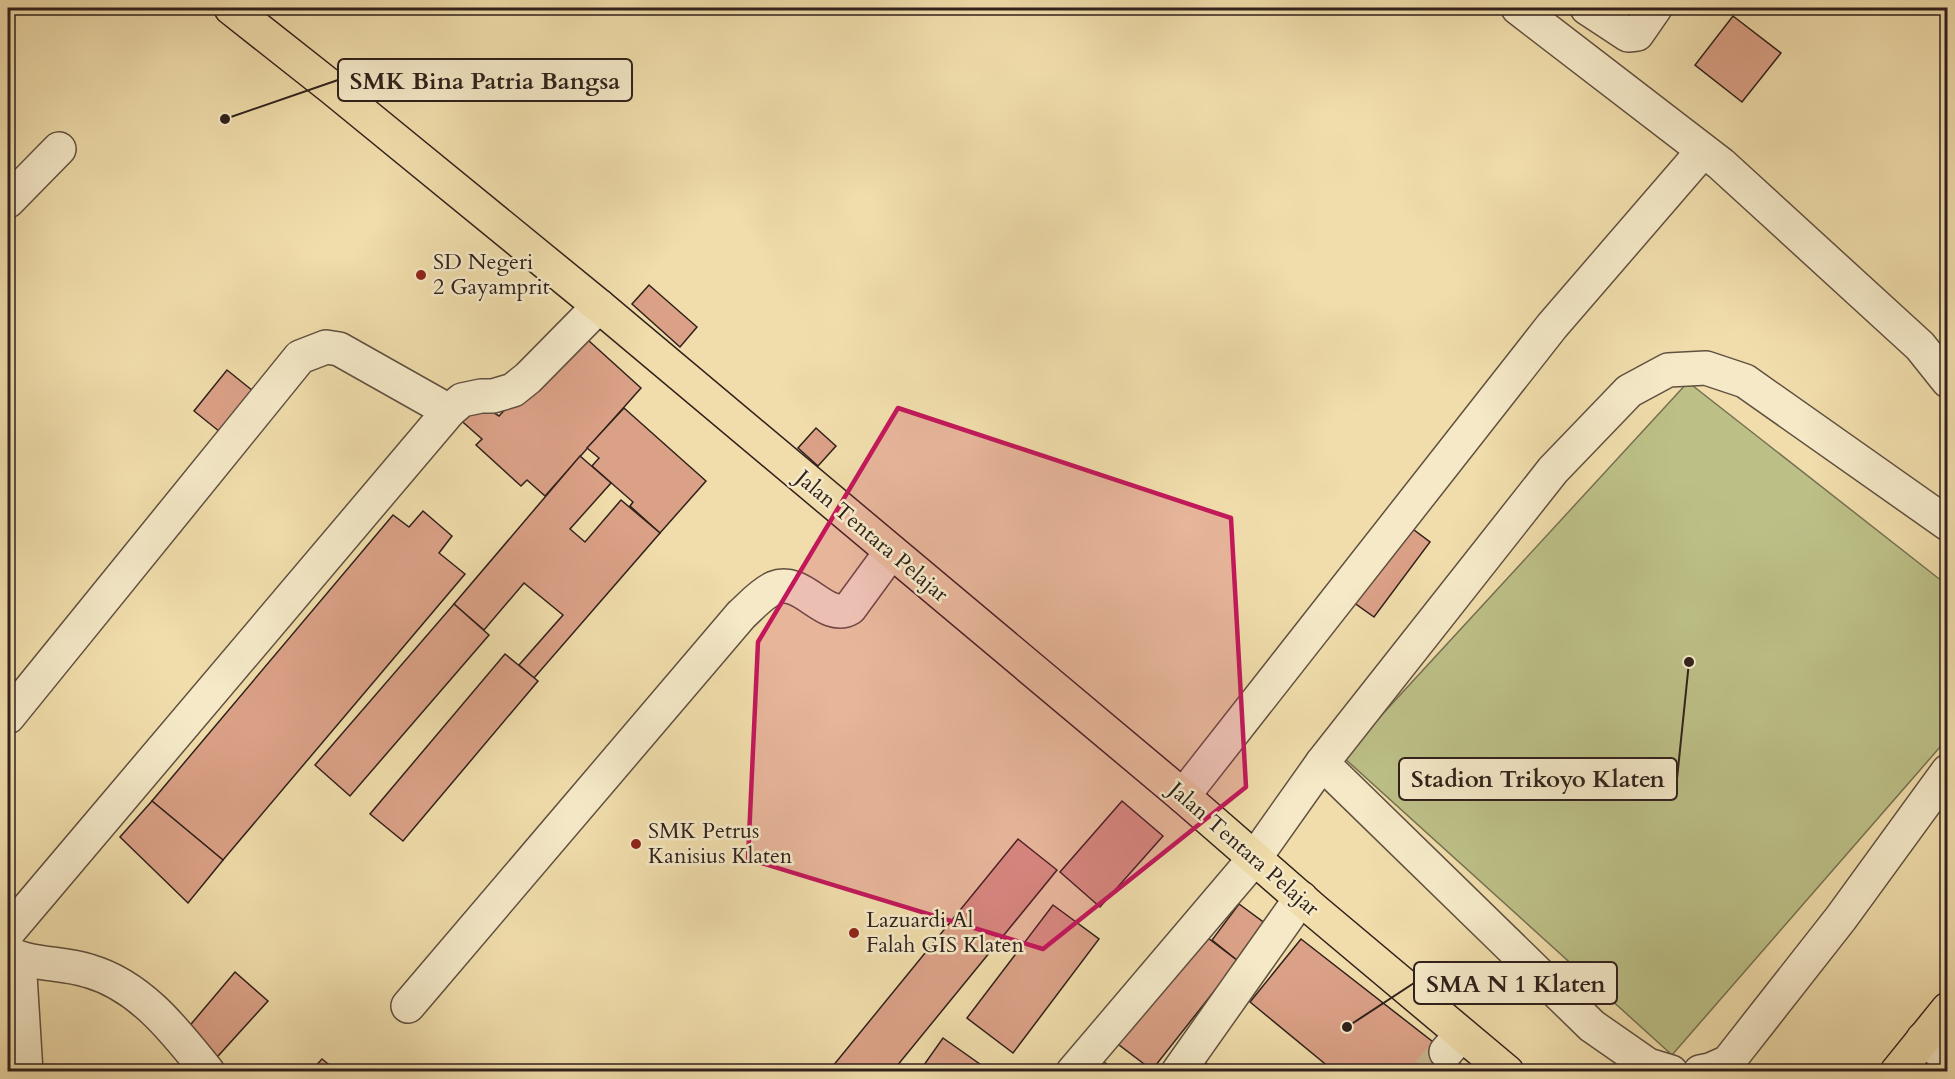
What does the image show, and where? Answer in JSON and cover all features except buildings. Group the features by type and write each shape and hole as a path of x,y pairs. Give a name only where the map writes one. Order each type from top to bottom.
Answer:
{"main road":[{"name":"Jalan Tentara Pelajar","path":"231,8 599,306 1183,796 1301,898 1454,1044 1507,1071"},
{"path":"1897,1071 1935,1048 1947,1009"}],"street":[{"path":"1518,8 1721,164 1920,346 1947,381"},
{"path":"1587,8 1628,35 1637,34 1655,8"},
{"path":"8,201 59,149"},
{"path":"1183,796 1552,326 1703,151"},
{"path":"26,1071 11,948 449,411 462,400 493,396 513,390 528,378 599,306"},
{"path":"8,717 300,357 326,347 339,349 449,411"},
{"path":"1073,1071 1254,859 1322,763 1553,470 1629,391 1668,370 1706,368 1744,381 1947,524"},
{"path":"408,1006 741,615 764,594 774,588 784,586 794,587 836,612 845,612 850,609 891,552"},
{"path":"1322,763 1592,1026 1648,1065 1671,1071"},
{"path":"1700,1071 1710,1070 1728,1062 1841,918 1947,771"},
{"path":"1178,1071 1301,898"},
{"path":"11,948 89,970 127,987 170,1025 208,1071"}],"highlighted area":[{"path":"898,408 1231,518 1246,787 1043,949 748,859 758,642"}],"green space":[{"path":"1688,382 1947,585 1947,739 1672,1055 1343,757"}],"tunnel":[{"path":"1428,1072 1446,1052"}],"place":[{"name":"SMK Bina Patria Bangsa","path":"225,119"},
{"name":"SD Negeri 2 Gayamprit","path":"421,275"},
{"name":"Stadion Trikoyo Klaten","path":"1689,662"},
{"name":"SMK Petrus Kanisius Klaten","path":"636,844"},
{"name":"Lazuardi Al Falah GIS Klaten","path":"854,933"},
{"name":"SMA N 1 Klaten","path":"1347,1027"}]}
